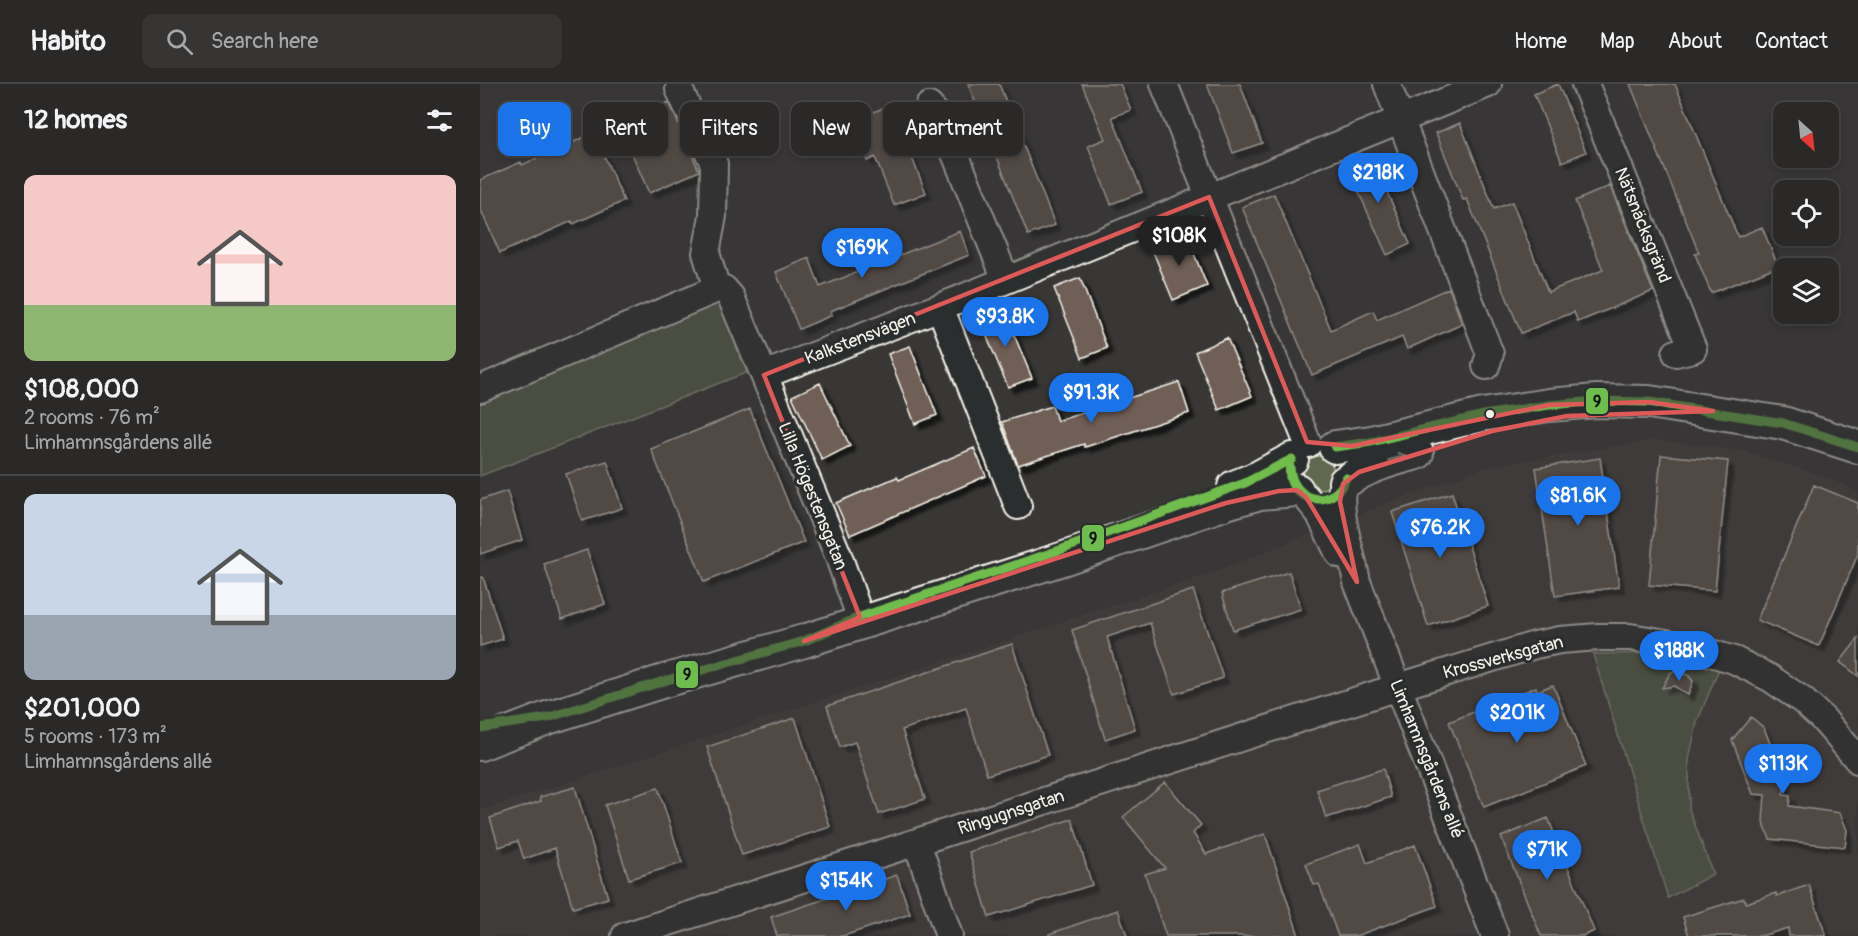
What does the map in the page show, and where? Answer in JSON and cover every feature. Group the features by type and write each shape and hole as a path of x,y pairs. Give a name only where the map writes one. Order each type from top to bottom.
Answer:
{"main road":[{"path":"804,641 860,617 1060,550 1251,481 1311,450 1371,442 1483,415 1550,405 1650,402 1783,423 1858,447"},
{"path":"1343,484 1359,472 1377,464 1515,426 1567,416 1640,410 1713,411"},
{"path":"480,744 547,718 1062,560 1226,503 1260,494 1301,494 1317,500 1328,498 1338,492 1343,484 1347,466 1342,455 1311,450"},
{"path":"1301,494 1289,475 1311,450"},
{"path":"480,728 547,718"}],"street":[{"path":"1164,84 1311,450"},
{"path":"1387,84 1490,354 1486,366"},
{"name":"Kalkstensvägen","path":"764,375 940,307 1488,84"},
{"name":"Nätsnäcksgränd","path":"1585,84 1693,349 1676,353"},
{"path":"679,90 714,164 713,216 706,253 717,289"},
{"path":"956,156 1006,280"},
{"path":"480,389 717,289 724,289 731,297 764,375"},
{"path":"940,307 1018,506"},
{"name":"Lilla Högestensgatan","path":"764,375 838,555 860,617"},
{"name":"Limhamnsgårdens allé","path":"1343,484 1340,506 1357,582 1495,936"},
{"name":"Limhamnsgårdens allé","path":"1301,494 1319,513 1342,562 1357,582"},
{"name":"Krossverksgatan","path":"1398,687 1535,645 1560,640 1630,637 1662,641 1724,657 1770,678 1802,700 1823,719 1858,760"},
{"name":"Ringugnsgatan","path":"624,936 1398,687"},
{"path":"917,843 949,936"}],"highlighted area":[{"path":"1209,197 1307,442 1352,446 1549,405 1649,402 1713,411 1567,416 1492,431 1359,472 1343,484 1340,502 1357,582 1306,497 1297,490 1279,491 1226,503 804,641 860,617 764,375"}],"shaded area":[{"path":"1655,440 1743,451 1829,478 1858,492 1858,936 480,936 480,811 1210,574 1375,508 1486,467"}],"green space":[{"path":"722,300 753,370 480,476 480,396"},
{"path":"1317,456 1329,461 1334,473 1329,485 1317,490 1305,485 1300,473 1305,461"},
{"path":"1667,653 1719,669 1697,722 1689,759 1689,809 1713,874 1668,898 1593,654"}],"building":[{"path":"968,84 999,84 1006,102 975,102"},
{"path":"1082,84 1120,84 1131,110 1112,117 1142,192 1111,204 1088,146 1105,139"},
{"path":"1207,84 1240,84 1262,143 1233,153"},
{"path":"1558,84 1586,152 1562,162 1534,94"},
{"path":"1630,84 1675,84 1738,237 1762,227 1775,258 1773,268 1711,293 1695,254 1699,253"},
{"path":"668,102 680,127 680,156 692,156 699,171 649,193 633,156 668,156"},
{"path":"883,108 883,156 911,156 926,193 894,205 875,157 867,161 865,156 871,156 871,113"},
{"path":"1460,123 1494,209 1512,202 1548,292 1603,270 1575,201 1610,186 1653,291 1578,322 1574,312 1521,333 1467,199 1463,200 1436,133"},
{"path":"583,138 583,156 604,156 624,201 500,253 480,208 480,180 521,162 522,165 542,156 571,156 571,143"},
{"path":"1023,144 1055,225 1028,235 997,156 1023,156"},
{"path":"1370,154 1410,244 1387,255 1346,164"},
{"path":"1274,194 1331,330 1373,311 1377,320 1449,288 1462,324 1407,349 1402,337 1312,375 1242,207"},
{"path":"960,231 969,255 830,311 832,315 799,329 776,272 809,258 820,287"},
{"path":"1186,234 1207,286 1173,300 1151,247"},
{"path":"1080,278 1107,348 1082,358 1054,288"},
{"path":"1003,308 1032,378 1008,387 979,318"},
{"path":"1227,338 1252,396 1219,410 1195,352"},
{"path":"910,346 937,415 915,424 888,354"},
{"path":"1179,382 1189,413 1085,447 1084,444 1018,465 1002,422 1052,406 1057,421"},
{"path":"820,383 850,446 822,460 792,396"},
{"path":"750,409 804,542 704,582 651,449"},
{"path":"974,448 986,476 850,535 836,503 897,477 899,480"},
{"path":"1661,455 1728,461 1715,591 1649,585"},
{"path":"1600,458 1619,587 1555,596 1536,468"},
{"path":"607,461 622,508 582,521 566,474"},
{"path":"1814,485 1858,503 1858,554 1819,646 1757,620"},
{"path":"507,491 522,540 480,554 480,500"},
{"path":"1452,493 1488,606 1428,626 1392,512"},
{"path":"587,550 605,604 562,619 544,564"},
{"path":"1289,572 1301,609 1233,630 1222,593"},
{"path":"483,577 503,639 480,646 480,578"},
{"path":"1193,590 1223,678 1174,694 1150,623 1107,637 1135,729 1105,739 1072,630"},
{"path":"1858,639 1858,676 1840,662"},
{"path":"1012,644 1048,755 987,775 966,708 902,730 925,799 879,814 855,742 840,747 827,706"},
{"path":"1677,669 1693,681 1688,695 1674,686 1662,688 1670,673"},
{"path":"1553,685 1586,766 1484,807 1449,722 1536,687 1537,691"},
{"path":"1751,717 1764,728 1785,782 1783,795 1790,796 1789,806 1840,813 1847,830 1845,847 1770,839 1763,822 1765,795 1753,794 1732,740"},
{"path":"795,718 830,827 742,855 707,747"},
{"path":"1383,769 1391,797 1326,818 1317,790"},
{"path":"1165,782 1201,825 1193,833 1206,854 1265,834 1299,936 1166,936 1145,874 1165,868 1123,817"},
{"path":"575,787 608,898 573,908 555,848 524,859 518,841 499,847 490,818 541,801 540,797"},
{"path":"658,788 682,863 629,879 605,805"},
{"path":"1548,818 1594,931 1583,936 1541,936 1501,837"},
{"path":"1072,819 1092,885 989,917 969,852"},
{"path":"1360,844 1367,863 1415,845 1437,906 1356,936 1338,936 1319,884 1314,885 1306,864"},
{"path":"897,875 910,914 843,936 777,936 771,917"},
{"path":"1809,885 1826,936 1789,936 1788,928 1761,936 1689,936 1683,917 1744,898 1746,903"},
{"path":"1118,910 1127,936 1049,936 1049,934"}],"transit line":[{"name":"9","path":"1335,447 1371,442 1483,415 1549,405 1597,401 1649,402 1783,423 1858,447"},
{"name":"9","path":"480,728 547,718 664,681 804,641 860,617 1060,550 1245,483 1292,459"},
{"name":"9","path":"1290,466 1297,488 1305,495 1314,498 1323,499 1332,496 1340,489 1346,478"},
{"name":"9","path":"1290,466 1290,478 1295,488 1302,495 1311,498 1321,499 1331,496 1340,489 1346,478"}]}
